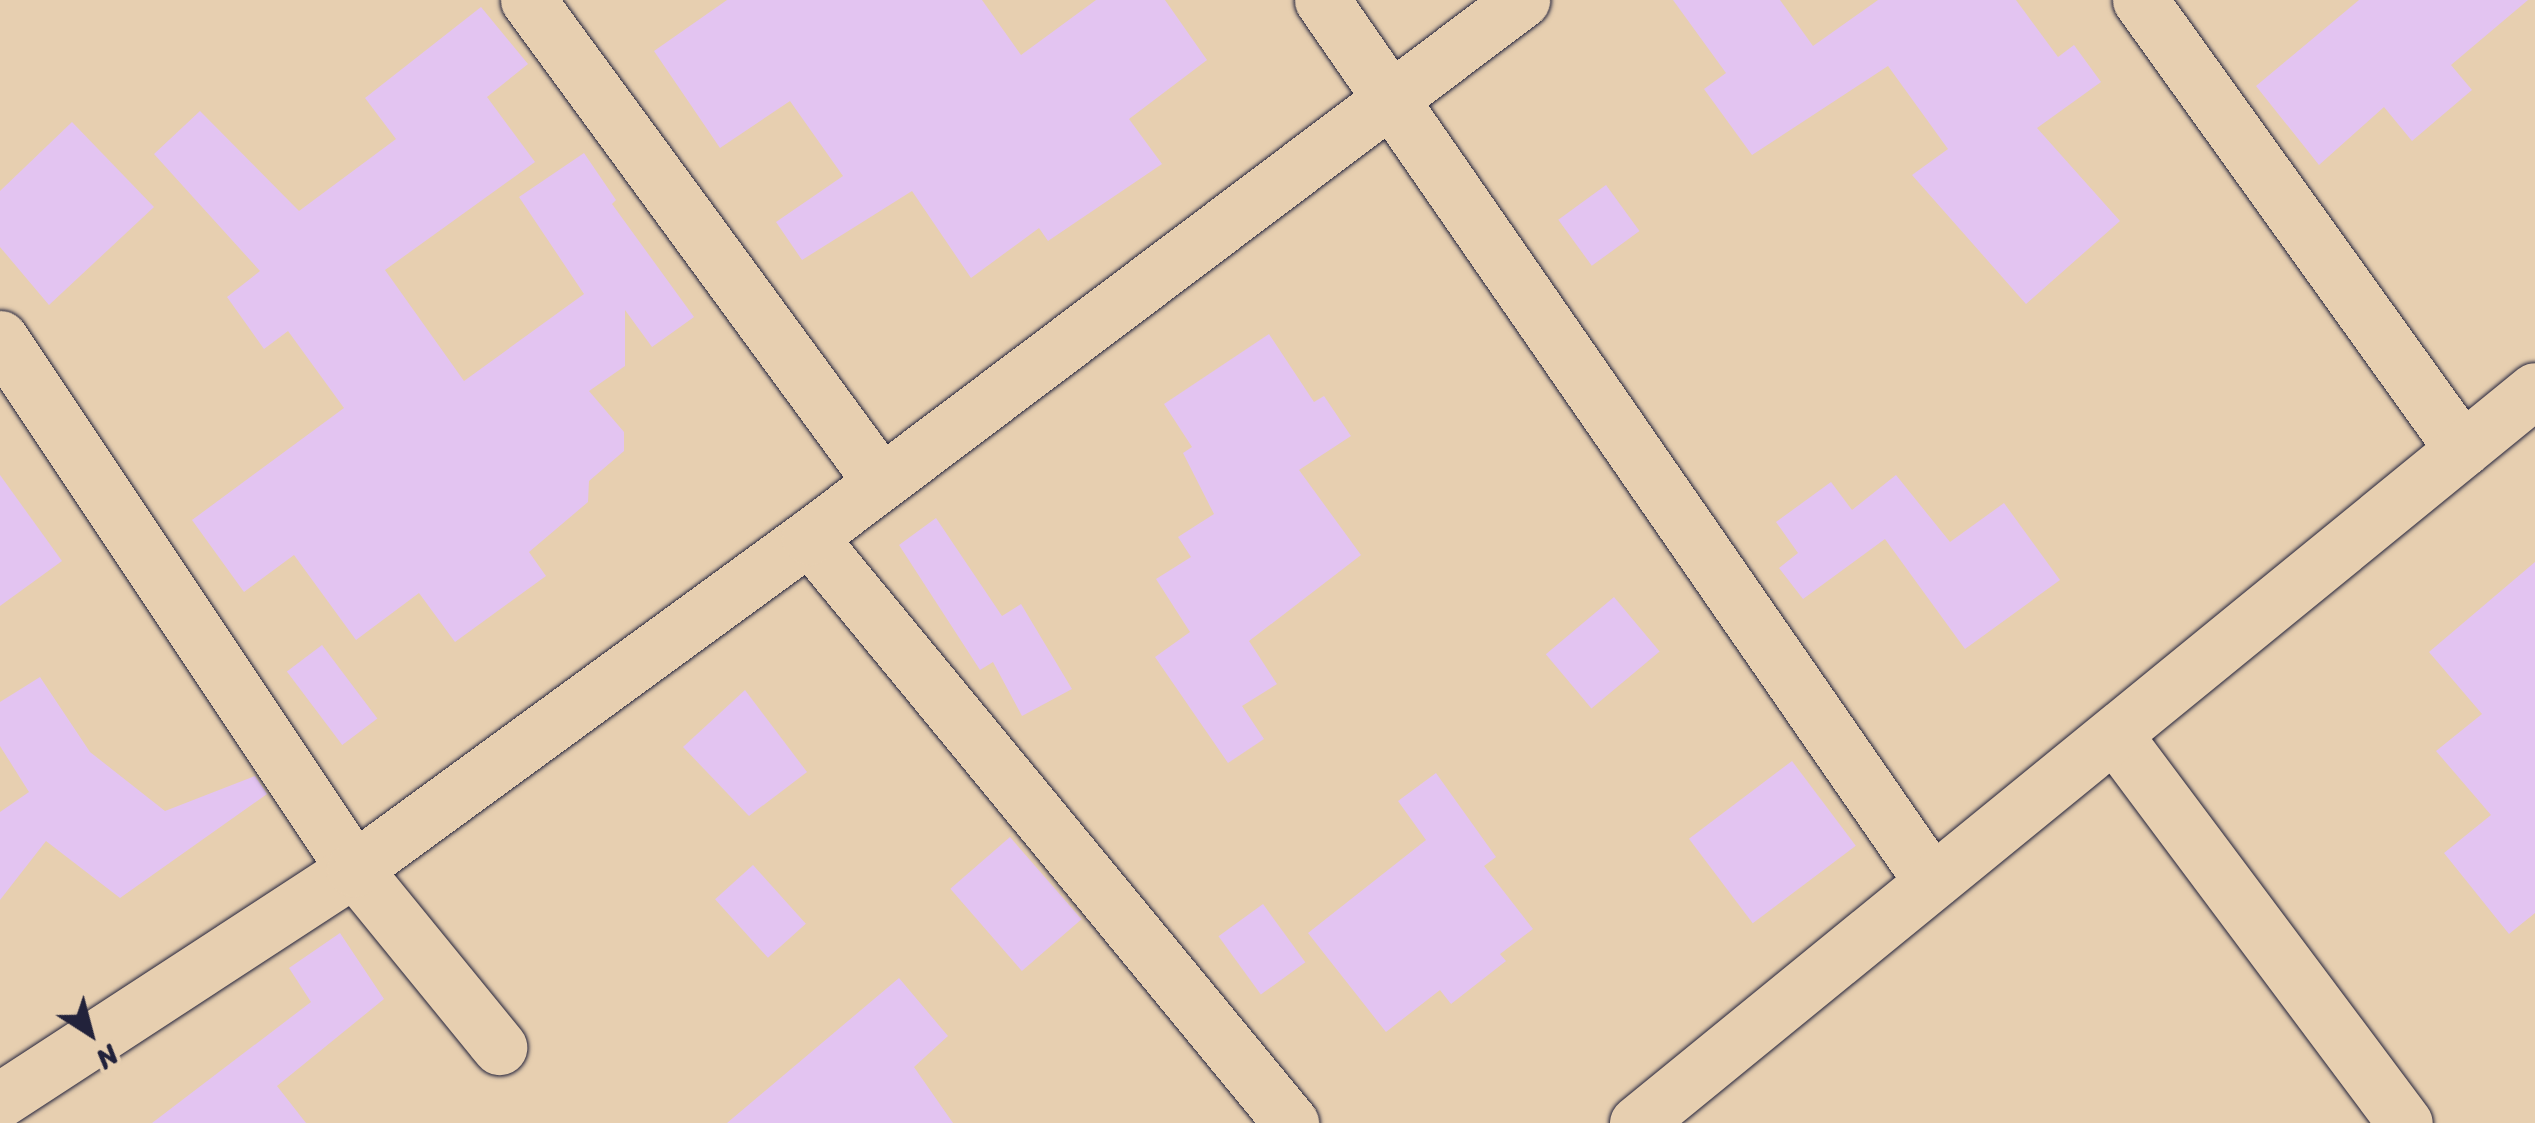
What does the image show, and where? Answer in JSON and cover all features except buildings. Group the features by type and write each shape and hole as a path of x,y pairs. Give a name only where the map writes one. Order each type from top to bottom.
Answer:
{"street":[{"path":"528,0 881,482"},
{"path":"1322,0 1932,882"},
{"path":"0,1100 354,868 809,537 1522,0"},
{"path":"2140,0 2462,450"},
{"path":"0,338 354,868 499,1048"},
{"path":"1637,1123 2116,737 2535,390"},
{"path":"809,537 1291,1123"},
{"path":"2116,737 2405,1123"}]}
